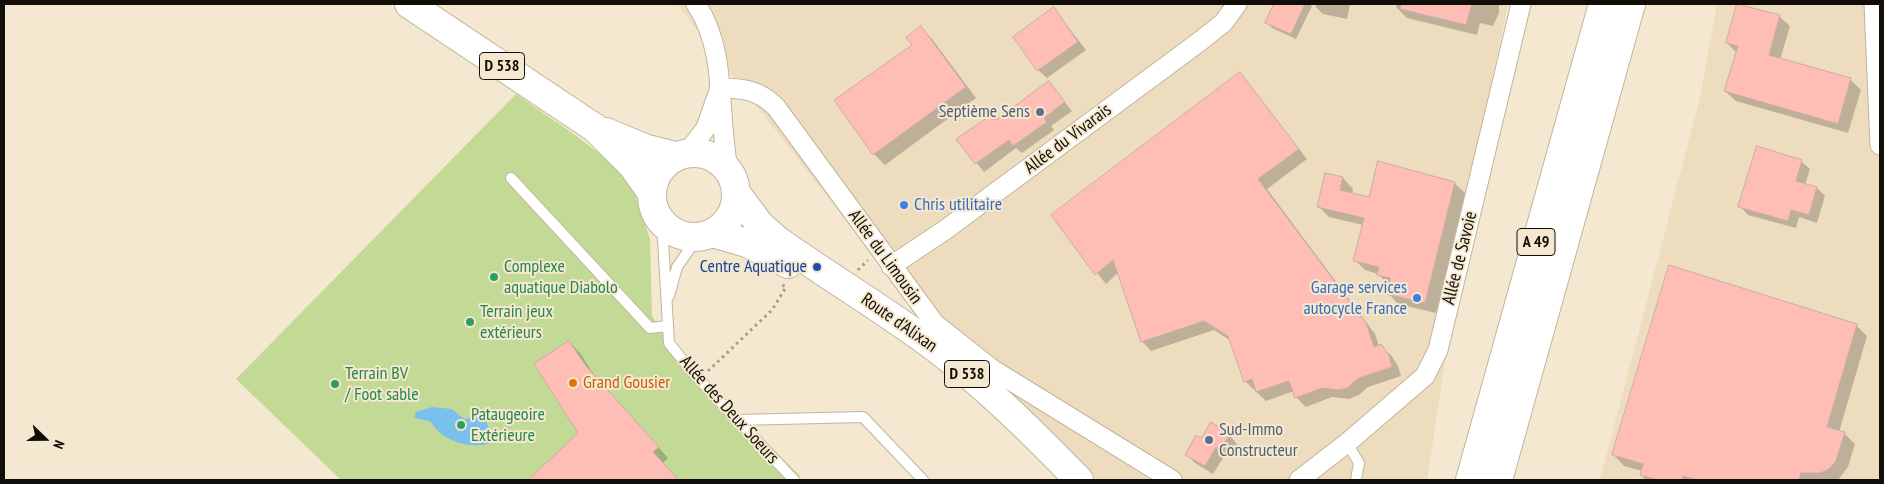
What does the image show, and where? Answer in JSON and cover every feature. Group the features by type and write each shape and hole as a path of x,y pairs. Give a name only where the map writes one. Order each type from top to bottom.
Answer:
{"main road":[{"name":"D 538","path":"409,4 595,128 632,165 652,193"},
{"name":"A 49","path":"1470,480 1603,4"},
{"name":"A 49","path":"1498,480 1631,4"},
{"name":"D 538","path":"595,128 644,148 681,154"},
{"path":"662,222 654,208 652,193 659,171 681,154 709,154 728,168"},
{"name":"Route d'Alixan","path":"728,168 733,176 737,194 760,225 777,240 904,326 972,377 1031,431 1079,480"},
{"path":"705,235 730,217 736,206 737,194"},
{"name":"Route d'Alixan","path":"662,222 678,234 734,238 764,250 881,325 934,364 987,409 1060,480"}],"street":[{"path":"696,4 715,45 724,146 728,168"},
{"name":"Allée du Vivarais","path":"891,266 945,230 1199,42 1223,22 1237,4"},
{"name":"Allée de Savoie","path":"1299,480 1317,472 1347,443 1425,376 1438,350 1521,4"},
{"path":"1874,4 1880,146"},
{"path":"681,154 706,128 714,110 719,88"},
{"name":"Allée du Limousin","path":"719,88 752,90 761,94 776,107 935,324 992,369 1172,480"}],"lane":[{"path":"511,178 650,328 667,326"},
{"name":"Allée des Deux Soeurs","path":"662,222 664,277 668,307"},
{"name":"Allée des Deux Soeurs","path":"705,235 677,267 668,307 667,326 669,343 694,374 794,480"},
{"path":"737,420 863,417 924,480"},
{"path":"1347,443 1358,464 1356,480"}],"shaded area":[{"path":"677,4 1508,4 1479,139 1427,480 1090,480 932,331"},
{"path":"1717,4 1880,4 1880,480 1600,480 1700,98"}],"green space":[{"name":"Complexe aquatique Diabolo","path":"516,94 609,161 631,182 650,239 652,316 669,343 800,476 796,480 341,480 236,379"}],"water":[{"name":"Pataugeoire Extérieure","path":"432,407 452,409 464,419 476,417 486,421 492,435 490,443 483,445 462,444 442,435 429,421 414,418 416,412"}],"building":[{"path":"1274,4 1305,4 1291,34 1265,23"},
{"path":"1401,4 1472,4 1466,25 1400,9"},
{"path":"1737,4 1780,15 1769,55 1851,78 1838,124 1724,91 1738,46 1726,43"},
{"path":"1054,7 1078,42 1037,71 1013,37"},
{"path":"921,26 966,87 873,155 834,100 912,45 906,38"},
{"path":"1240,72 1299,149 1258,179 1366,323 1374,347 1381,344 1389,355 1392,367 1359,378 1347,388 1339,390 1322,388 1295,398 1289,381 1256,392 1252,379 1244,382 1228,336 1204,321 1141,342 1113,260 1095,275 1051,215"},
{"path":"1049,81 1065,102 1044,118 1047,122 1013,146 1009,140 975,164 956,139 991,115 995,120"},
{"path":"1757,146 1802,160 1796,181 1817,187 1809,215 1791,210 1788,221 1738,207"},
{"path":"1378,161 1455,182 1425,303 1386,294 1390,278 1377,275 1379,267 1353,261 1364,218 1317,207 1325,173 1343,177 1340,190 1369,197"},
{"path":"1669,265 1857,324 1827,427 1845,432 1836,461 1829,469 1820,473 1801,473 1799,480 1697,480 1683,476 1682,480 1658,480 1640,475 1643,464 1612,455"},
{"path":"569,341 586,366 659,447 653,452 679,480 528,480 578,433 534,364"},
{"path":"1211,422 1230,434 1220,450 1216,447 1205,466 1185,455 1196,435 1201,438"}],"place":[{"name":"Septième Sens","path":"1040,112"},
{"name":"Chris utilitaire","path":"904,205"},
{"name":"Centre Aquatique","path":"817,267"},
{"name":"Complexe aquatique Diabolo","path":"494,277"},
{"name":"Garage services autocycle France","path":"1417,298"},
{"name":"Terrain jeux extérieurs","path":"470,322"},
{"name":"Grand Gousier","path":"573,383"},
{"name":"Terrain BV / Foot sable","path":"335,384"},
{"name":"Pataugeoire Extérieure","path":"461,425"},
{"name":"Sud-Immo Constructeur","path":"1209,440"}]}
